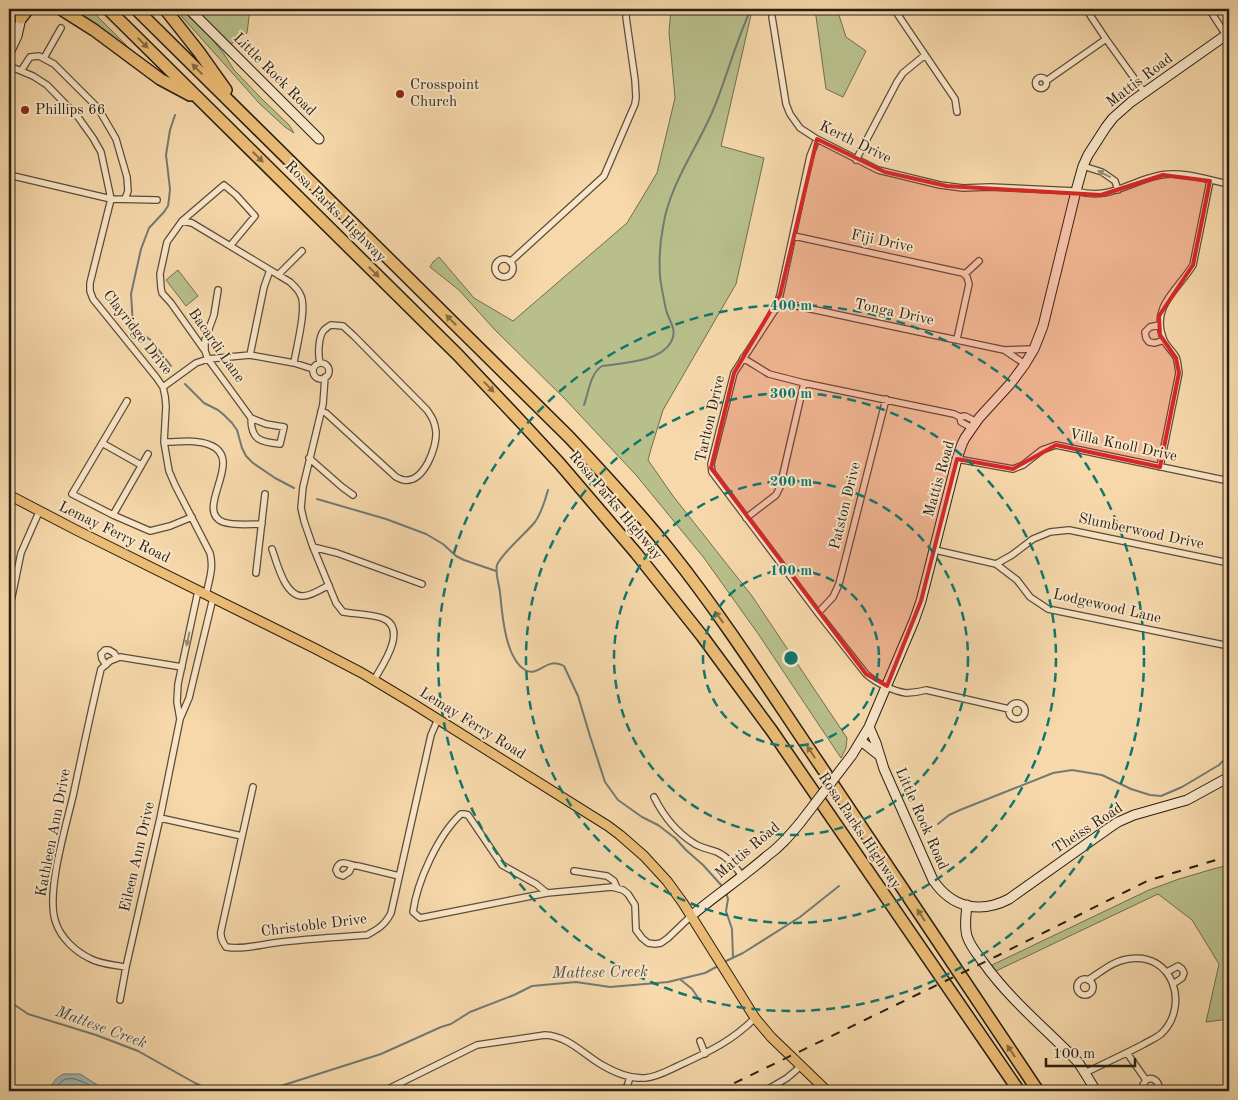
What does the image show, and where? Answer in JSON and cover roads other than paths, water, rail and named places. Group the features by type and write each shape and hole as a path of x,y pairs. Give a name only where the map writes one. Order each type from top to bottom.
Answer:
{"highway":[{"path":"61,9 94,30 160,79 203,103"},
{"name":"Rosa Parks Highway","path":"108,9 489,387 566,471 636,553 708,643 772,731 1019,1091"},
{"name":"Rosa Parks Highway","path":"136,9 569,437 624,497 671,553 748,658 910,897 1038,1091"},
{"path":"165,9 199,52 244,115"}],"main road":[{"name":"Little Rock Road","path":"189,9 319,138"},
{"path":"9,53 17,36 24,12"},
{"name":"Mattis Road","path":"692,916 714,896 777,848 800,823 852,755 869,727 914,621 935,550 957,459 965,438 1025,364 1034,349 1043,326 1083,166 1094,144 1110,122 1122,110 1144,92 1228,34"},
{"name":"Lemay Ferry Road","path":"9,496 314,648 374,680 620,835 654,867 678,896 755,1018 771,1037 827,1091"},
{"path":"869,727 880,756"},
{"name":"Little Rock Road","path":"861,741 880,756 884,769 937,887 952,900 967,905"},
{"name":"Theiss Road","path":"967,905 979,908 1000,904 1118,822 1143,812 1180,802 1229,777"},
{"path":"967,905 966,931 971,944 1017,1003 1070,1054 1086,1073 1096,1091"}],"street":[{"path":"510,262 604,176 635,104 636,97 626,17 627,9"},
{"path":"894,9 955,99 956,112"},
{"path":"1086,9 1144,92"},
{"path":"1209,9 1228,34"},
{"name":"Kerth Drive","path":"772,17 785,99 795,122 800,128 817,139 856,160 885,172 940,185 963,188 990,187 1076,191 1101,195 1162,175 1184,175 1229,184"},
{"path":"44,58 61,28"},
{"path":"1046,81 1106,39"},
{"path":"856,160 897,82 903,73 925,55"},
{"path":"21,71 30,57 39,56 44,58 54,64 98,108 116,140 127,177 128,191 125,199"},
{"name":"Clayridge Drive","path":"9,66 33,76 47,85 73,111 101,152 111,199 90,283 90,291 92,299 163,387 166,406 164,442 169,471 212,560 206,595"},
{"name":"Tarlton Drive","path":"817,139 810,156 778,302 775,310 734,373 711,468 715,477 746,518 870,678 906,693 926,690 1009,709"},
{"path":"1083,166 1102,172 1115,181 1118,190"},
{"path":"9,175 111,199 157,200"},
{"path":"1160,467 1179,373 1176,358 1164,340 1159,316 1164,303 1193,265 1210,181"},
{"path":"182,221 224,184 255,216 230,246"},
{"path":"182,221 192,224 290,282 300,293 303,300 302,319 294,363"},
{"name":"Bacardi Lane","path":"182,221 167,242 163,256 160,274 162,293 171,303 205,351 208,359 251,418 266,424 284,427 280,444 260,440 254,434 251,418"},
{"name":"Fiji Drive","path":"794,236 965,274"},
{"path":"278,275 302,251"},
{"path":"958,339 969,284 965,274 979,261"},
{"path":"250,355 264,287 270,270"},
{"path":"205,351 205,340 214,315 218,290"},
{"name":"Tonga Drive","path":"778,302 1004,350 1034,349"},
{"path":"320,363 318,355 321,335 324,330 330,325 343,326 427,410 434,420 436,433 431,458 417,477 404,481 396,478 326,413 321,411"},
{"path":"1160,325 1150,327 1145,332 1146,338 1149,342 1155,343 1164,340"},
{"name":"Tonga Drive","path":"1004,350 1025,364"},
{"path":"163,387 196,363 208,359 250,355 294,363 313,369"},
{"path":"743,358 769,374 954,414 960,417 961,422 974,425"},
{"path":"313,369 320,363"},
{"path":"320,363 328,369 328,374 325,377 321,411 301,508 313,547 336,603 343,612 375,616 385,619 392,626 394,637 392,647 374,680"},
{"path":"313,369 317,378 322,379 325,377"},
{"path":"746,518 776,496 780,487 804,383"},
{"name":"Patston Drive","path":"818,613 833,597 839,584 886,399"},
{"path":"127,401 72,494 150,531 170,526 192,516"},
{"path":"164,442 201,443 217,449 224,462 213,503 214,511 223,522 262,524"},
{"path":"102,443 141,465"},
{"name":"Villa Knoll Drive","path":"957,459 1013,469 1023,465 1042,450 1056,445 1229,481"},
{"path":"113,515 148,454"},
{"path":"310,458 342,487 353,494"},
{"path":"256,573 265,494"},
{"path":"9,611 21,553 39,512"},
{"name":"Slumberwood Drive","path":"996,564 1012,555 1033,539 1050,532 1069,530 1229,563"},
{"path":"313,547 337,553 422,584"},
{"path":"272,548 287,588 294,595 304,596 329,585"},
{"name":"Lodgewood Lane","path":"935,550 996,564 1017,580 1030,597 1048,608 1229,646"},
{"name":"Eileen Ann Drive","path":"180,719 177,702 178,684 206,595"},
{"name":"Eileen Ann Drive","path":"120,1000 180,719 189,698 206,595"},
{"name":"Kathleen Ann Drive","path":"126,967 90,959 70,946 56,924 52,905 58,860 101,670 106,665 101,654 105,650 109,650 117,658 137,659 182,667"},
{"path":"106,665 117,658"},
{"name":"Christoble Drive","path":"253,787 221,930 222,942 226,947 233,948 278,942 367,935 380,928 390,913 431,735 438,719"},
{"path":"654,797 661,810 688,840 723,855 730,860 742,876"},
{"path":"546,894 536,884 502,865 468,815 461,814 454,820 434,851 424,872 414,912 420,918 546,894 612,887 623,890 628,894 635,905 636,930 648,943 655,944 661,943 668,938 692,916"},
{"path":"160,818 242,836"},
{"path":"352,866 399,876"},
{"path":"574,871 607,876 614,881 617,888"},
{"path":"1086,1073 1160,1036 1170,1024 1176,995 1171,977 1158,963 1151,960 1127,959 1112,964 1088,980"},
{"path":"1167,972 1178,966 1182,969 1184,973 1182,978 1173,984"},
{"path":"384,1091 477,1045 545,1035 564,1039 600,1064 630,1076 638,1078 653,1077 705,1054 728,1041 755,1018"},
{"path":"700,1041 705,1054"},
{"path":"1127,1053 1146,1080"},
{"path":"765,1091 787,1078 801,1066"},
{"path":"618,1091 627,1087 630,1076"},
{"path":"1144,1091 1143,1085 1146,1080 1151,1078 1159,1086 1158,1091"}],"water":[{"path":"64,1074 80,1074 107,1091 49,1091 58,1077"}],"waterway":[{"path":"584,405 592,378 598,369 602,366 650,358 666,349 673,338 674,333 666,310 660,276 660,245 666,211 671,196 714,108 751,9"},
{"path":"171,366 152,341 134,329 131,294 141,249 149,228 168,206 170,189 166,155 170,130 175,115"},
{"path":"185,384 204,403 218,410 232,423 237,430 246,456 253,463 294,488"},
{"path":"548,490 535,522 508,549 497,565 504,623 513,656 518,664 530,672 552,664 564,666 578,696 605,782 618,800 675,838 722,886"},
{"path":"317,499 386,519 426,534 443,544 456,556 496,571"},
{"path":"938,824 949,815 960,810 1053,773 1072,770 1102,775 1131,789 1150,795 1161,796 1182,787 1219,765 1229,755"},
{"name":"Mattese Creek","path":"724,962 743,953 800,917 839,886"},
{"path":"726,892 728,899 726,911 732,929 733,957"},
{"name":"Mattese Creek","path":"265,1091 381,1054 451,1024 470,1012 532,986 576,982 610,987 668,982 705,973 718,966"},
{"path":"681,980 692,989 701,1002"},
{"name":"Mattese Creek","path":"9,1001 28,1014 96,1035 138,1051 212,1091"}],"railway":[{"path":"718,1091 1147,881 1229,856"}],"place":[{"name":"Crosspoint Church","path":"400,94"},
{"name":"Phillips 66","path":"25,110"}]}
